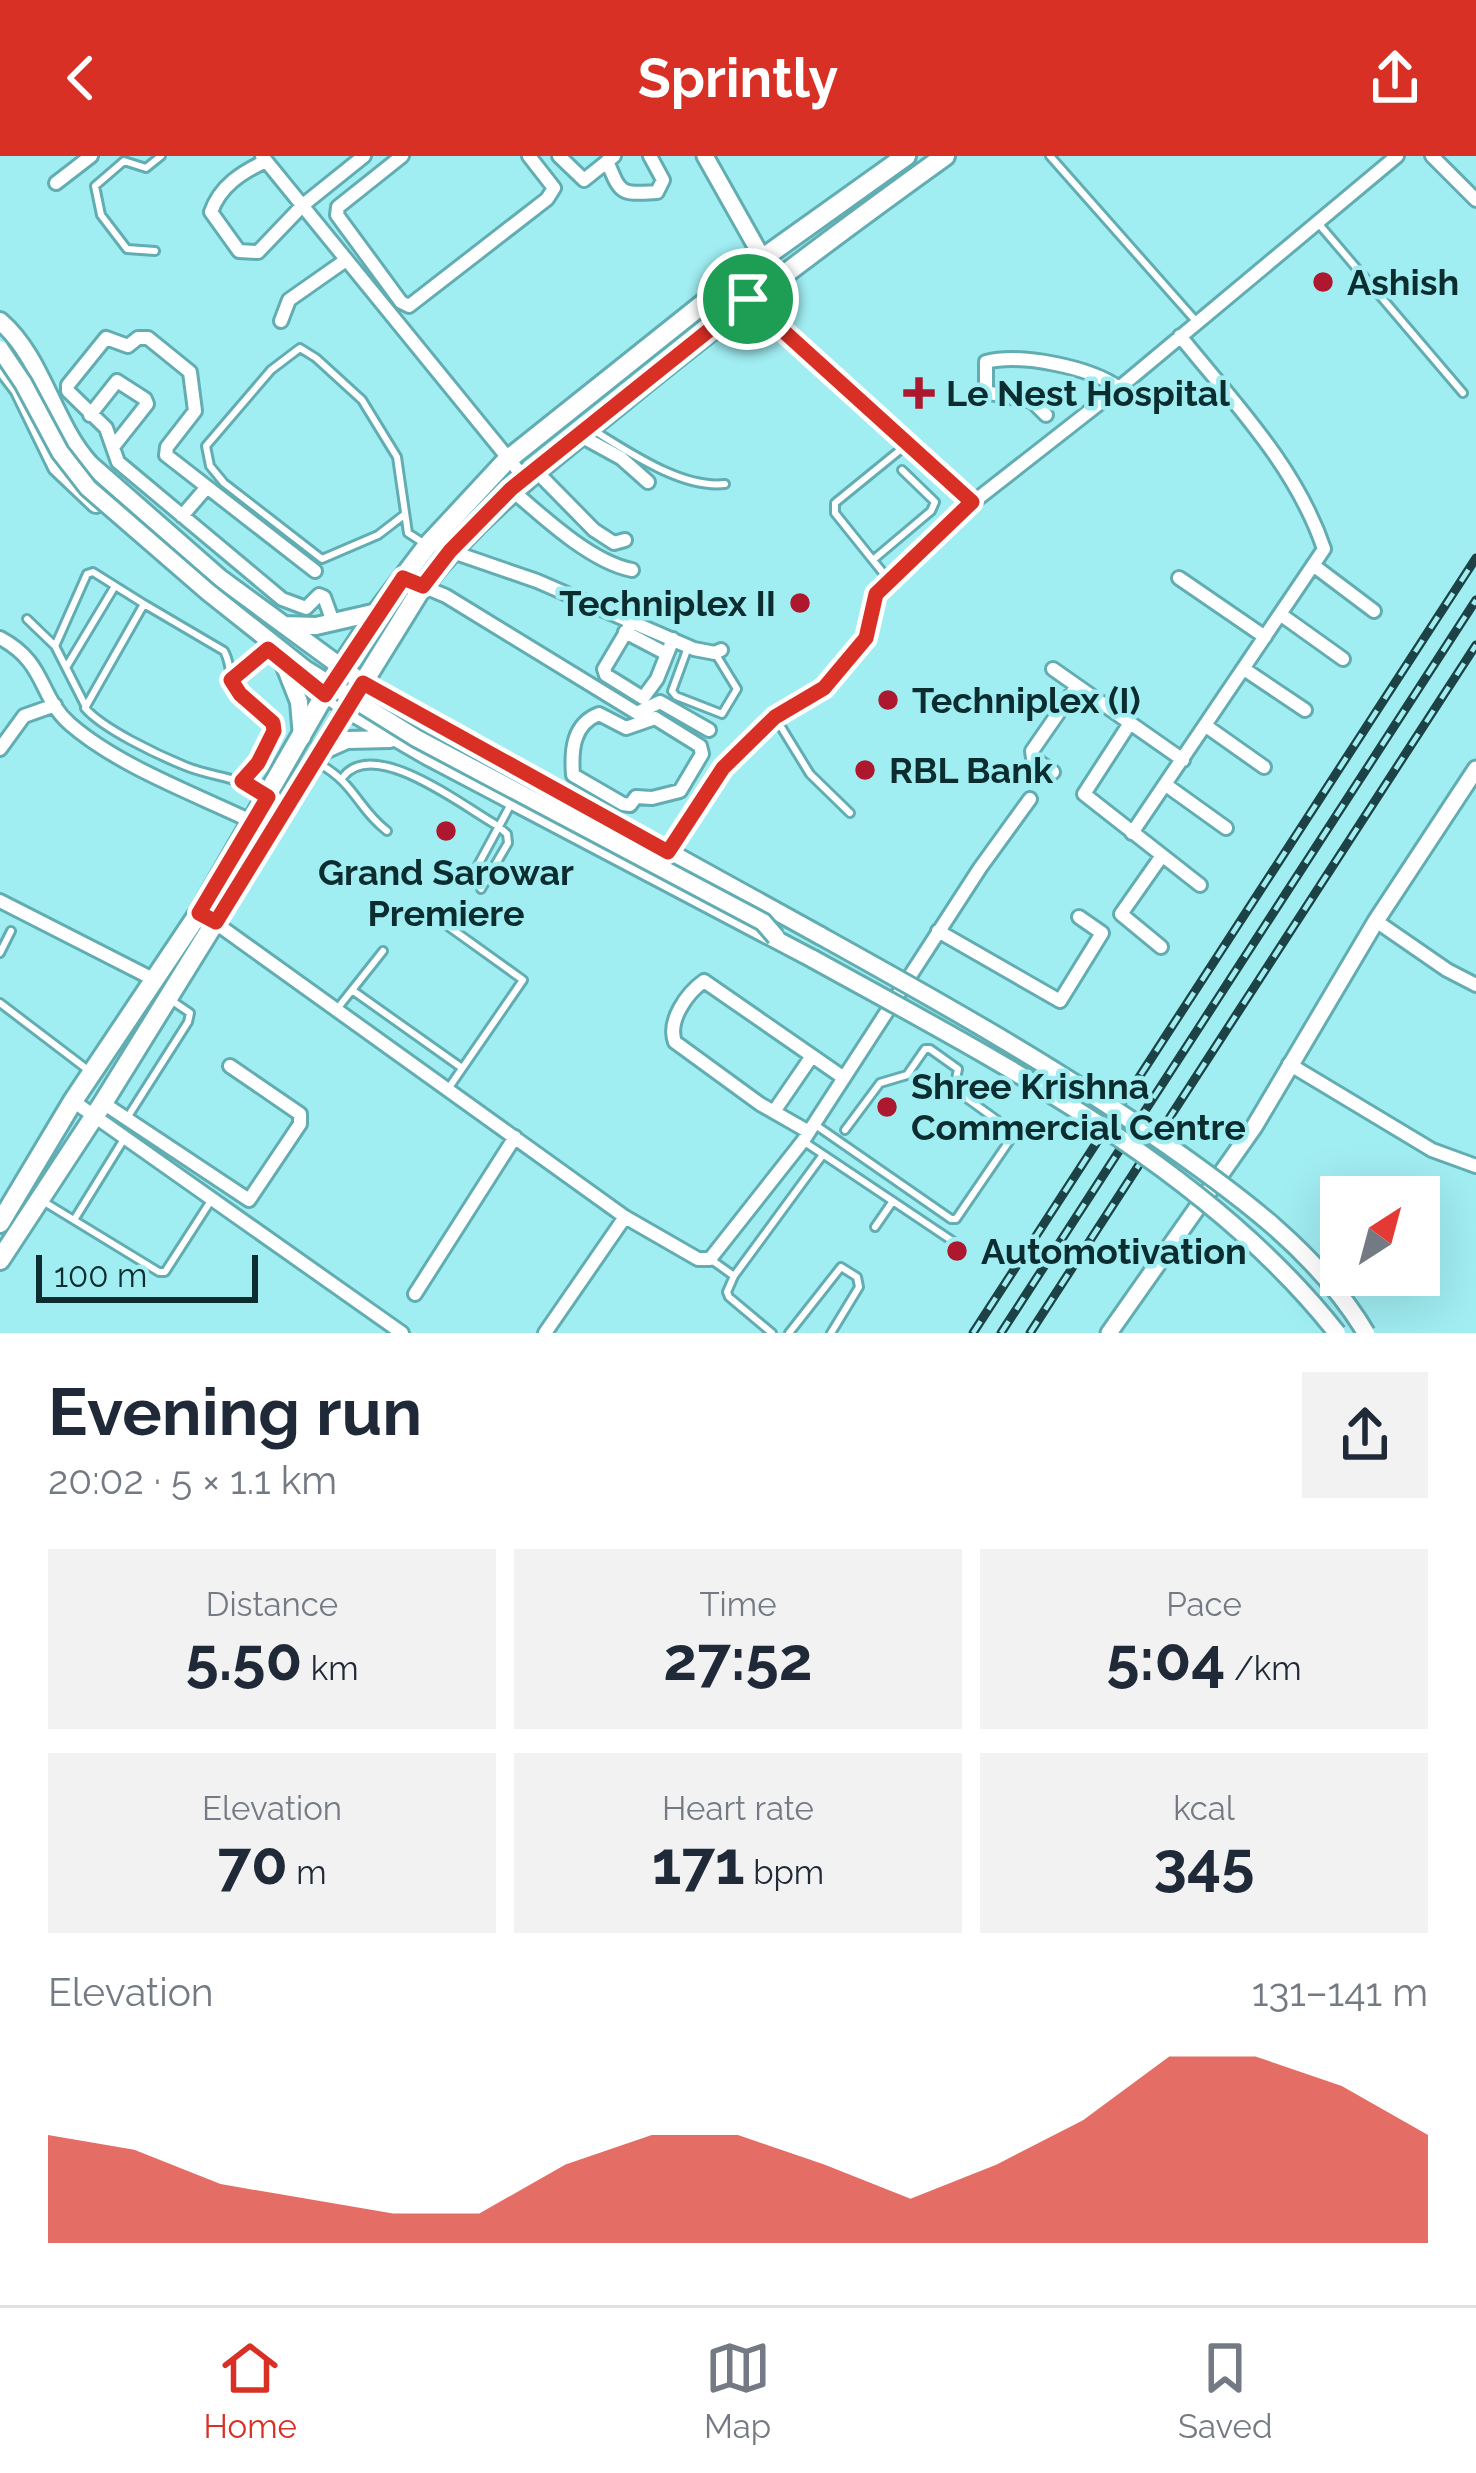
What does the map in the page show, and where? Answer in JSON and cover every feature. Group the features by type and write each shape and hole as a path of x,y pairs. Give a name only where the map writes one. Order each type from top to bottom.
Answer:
{"main road":[{"path":"0,1260 169,998 253,822 340,668 428,546 506,460 738,276 906,156"},
{"path":"0,1223 6,1198 155,980 207,918 318,757 423,586 450,551 524,479 748,299 945,156"},
{"path":"0,321 32,362 82,456 277,624 363,683 1010,1040 1237,1194 1310,1262 1366,1333"},
{"path":"0,333 36,386 58,438 95,485 320,670 368,703 765,915 788,919"},
{"path":"0,349 60,452 88,488 305,669 416,738 763,922 778,939"},
{"path":"0,364 19,389 57,467 72,485 325,695 429,757"},
{"path":"277,624 295,628 377,612"},
{"path":"276,655 299,702 302,738"},
{"path":"318,757 347,740 396,740 778,939 987,1055 1091,1120 1247,1237 1337,1333"}],"street":[{"path":"56,183 92,156"},
{"path":"364,156 303,206 258,252 239,251 211,212 216,197 264,159 303,206 506,460 524,479 558,530 616,567 632,570"},
{"path":"402,156 338,207 337,215 409,305 547,199 554,188 529,156"},
{"path":"559,156 584,180 610,159 625,194 657,192 663,181 650,156"},
{"path":"705,156 776,281"},
{"path":"876,594 972,502 1119,388 1397,156"},
{"path":"1432,156 1472,191"},
{"path":"281,321 289,300 346,260"},
{"path":"388,313 403,297"},
{"path":"748,299 972,502"},
{"path":"1132,833 1324,549 1310,506 1277,457 1180,336"},
{"path":"315,571 166,455 194,411 190,372 148,338 138,338 128,346 106,338 68,391 106,428 118,462 282,599 305,608 324,597 334,622"},
{"path":"1046,415 1032,401 990,393 986,362 1052,364 1096,375 1119,388"},
{"path":"90,415 117,381 146,399 147,404 113,447"},
{"path":"585,432 648,482"},
{"path":"524,479 614,543 626,540"},
{"path":"182,516 207,487"},
{"path":"450,551 537,581 628,627 667,654"},
{"path":"1313,565 1375,610"},
{"path":"403,578 446,596 637,713 660,702 709,730"},
{"path":"1179,578 1265,637"},
{"path":"1280,614 1343,659"},
{"path":"628,627 718,651"},
{"path":"628,627 604,668 607,675 643,698 649,696 673,639"},
{"path":"3,644 31,659 63,718 82,734 253,822"},
{"path":"1054,669 1183,760"},
{"path":"1244,669 1305,710"},
{"path":"1052,772 1033,758 1032,751 1078,686"},
{"path":"0,749 24,716 55,705"},
{"path":"563,795 573,775 572,745 589,718 599,714 626,728 655,718 700,746 702,754 680,791 636,797 630,805 573,775"},
{"path":"1130,723 1084,794 1201,885"},
{"path":"1206,726 1264,767"},
{"path":"1109,1333 1254,1126 1376,921 1476,769"},
{"path":"1166,785 1226,828"},
{"path":"207,918 625,1217 698,1259 710,1259 808,1132 1030,799"},
{"path":"1161,857 1121,914 1161,947"},
{"path":"0,901 155,980"},
{"path":"938,931 1060,1001 1102,933 1079,917"},
{"path":"1376,921 1476,985"},
{"path":"808,1132 760,1104 675,1042 671,1033 676,1016 697,984 704,981 844,1078"},
{"path":"775,1110 812,1056"},
{"path":"1289,1064 1397,1131 1476,1166"},
{"path":"230,1066 300,1114 300,1124 237,1216"},
{"path":"73,1101 127,1118 249,1200"},
{"path":"98,1111 124,1139 402,1333"},
{"path":"415,1294 515,1137"},
{"path":"186,1182 197,1166"},
{"path":"544,1333 625,1217"}],"lane":[{"path":"155,251 127,249 101,215 95,186 124,161 146,168 161,156"},
{"path":"1051,156 1198,323"},
{"path":"1318,223 1463,393"},
{"path":"404,515 378,536 322,559 224,483 210,466 206,446 272,370 299,348 362,400 397,458 408,533 428,546"},
{"path":"585,432 693,481 725,484"},
{"path":"890,581 835,513 835,503 908,443"},
{"path":"914,481 928,462"},
{"path":"874,559 931,511 934,502 902,470"},
{"path":"55,646 87,574 93,572 224,651 240,694 273,723 274,731 258,763 242,781"},
{"path":"67,665 116,586"},
{"path":"668,852 723,768 775,717 824,688 866,638 876,594"},
{"path":"86,707 144,604"},
{"path":"27,619 55,646 91,715 188,768 242,781 268,797"},
{"path":"688,646 672,691 722,714 737,689 718,651"},
{"path":"231,680 276,655"},
{"path":"775,717 810,774 850,813"},
{"path":"318,757 343,777 375,822 387,831"},
{"path":"343,777 352,766 366,762 392,765 498,826 507,834 508,843 481,889"},
{"path":"485,880 478,866 513,801"},
{"path":"445,924 523,980 448,1089"},
{"path":"0,953 10,932"},
{"path":"337,1009 383,951"},
{"path":"352,990 462,1068"},
{"path":"127,1118 188,1022 190,1013 169,998"},
{"path":"0,1003 92,1073"},
{"path":"808,1132 951,1219 956,1219 1012,1137 1012,1131 954,1089 958,1069 930,1049 907,1075 880,1083 845,1130"},
{"path":"808,1132 822,1156 957,1244"},
{"path":"74,1220 124,1139"},
{"path":"772,1333 727,1292 822,1156"},
{"path":"38,1198 160,1272 165,1272 212,1199"},
{"path":"875,1227 893,1201"},
{"path":"710,1259 734,1276"},
{"path":"789,1333 842,1268 857,1277 860,1287 831,1333"}],"railway":[{"path":"973,1333 1476,558"},
{"path":"1001,1333 1476,600"},
{"path":"1030,1333 1476,645"}],"place":[{"name":"Ashish","path":"1323,282"},
{"name":"Le Nest Hospital","path":"919,393"},
{"name":"Techniplex II","path":"800,603"},
{"name":"Techniplex (I)","path":"888,700"},
{"name":"RBL Bank","path":"865,770"},
{"name":"Grand Sarowar Premiere","path":"446,831"},
{"name":"Shree Krishna Commercial Centre","path":"887,1107"},
{"name":"Automotivation","path":"957,1251"}],"route":[{"path":"748,299 972,502 876,594 866,638 824,688 775,717 723,768 668,852 363,683 216,922 199,913 268,797 242,781 258,763 274,731 273,723 231,680 268,649 325,695 403,578 423,586 511,489 748,299"}]}
